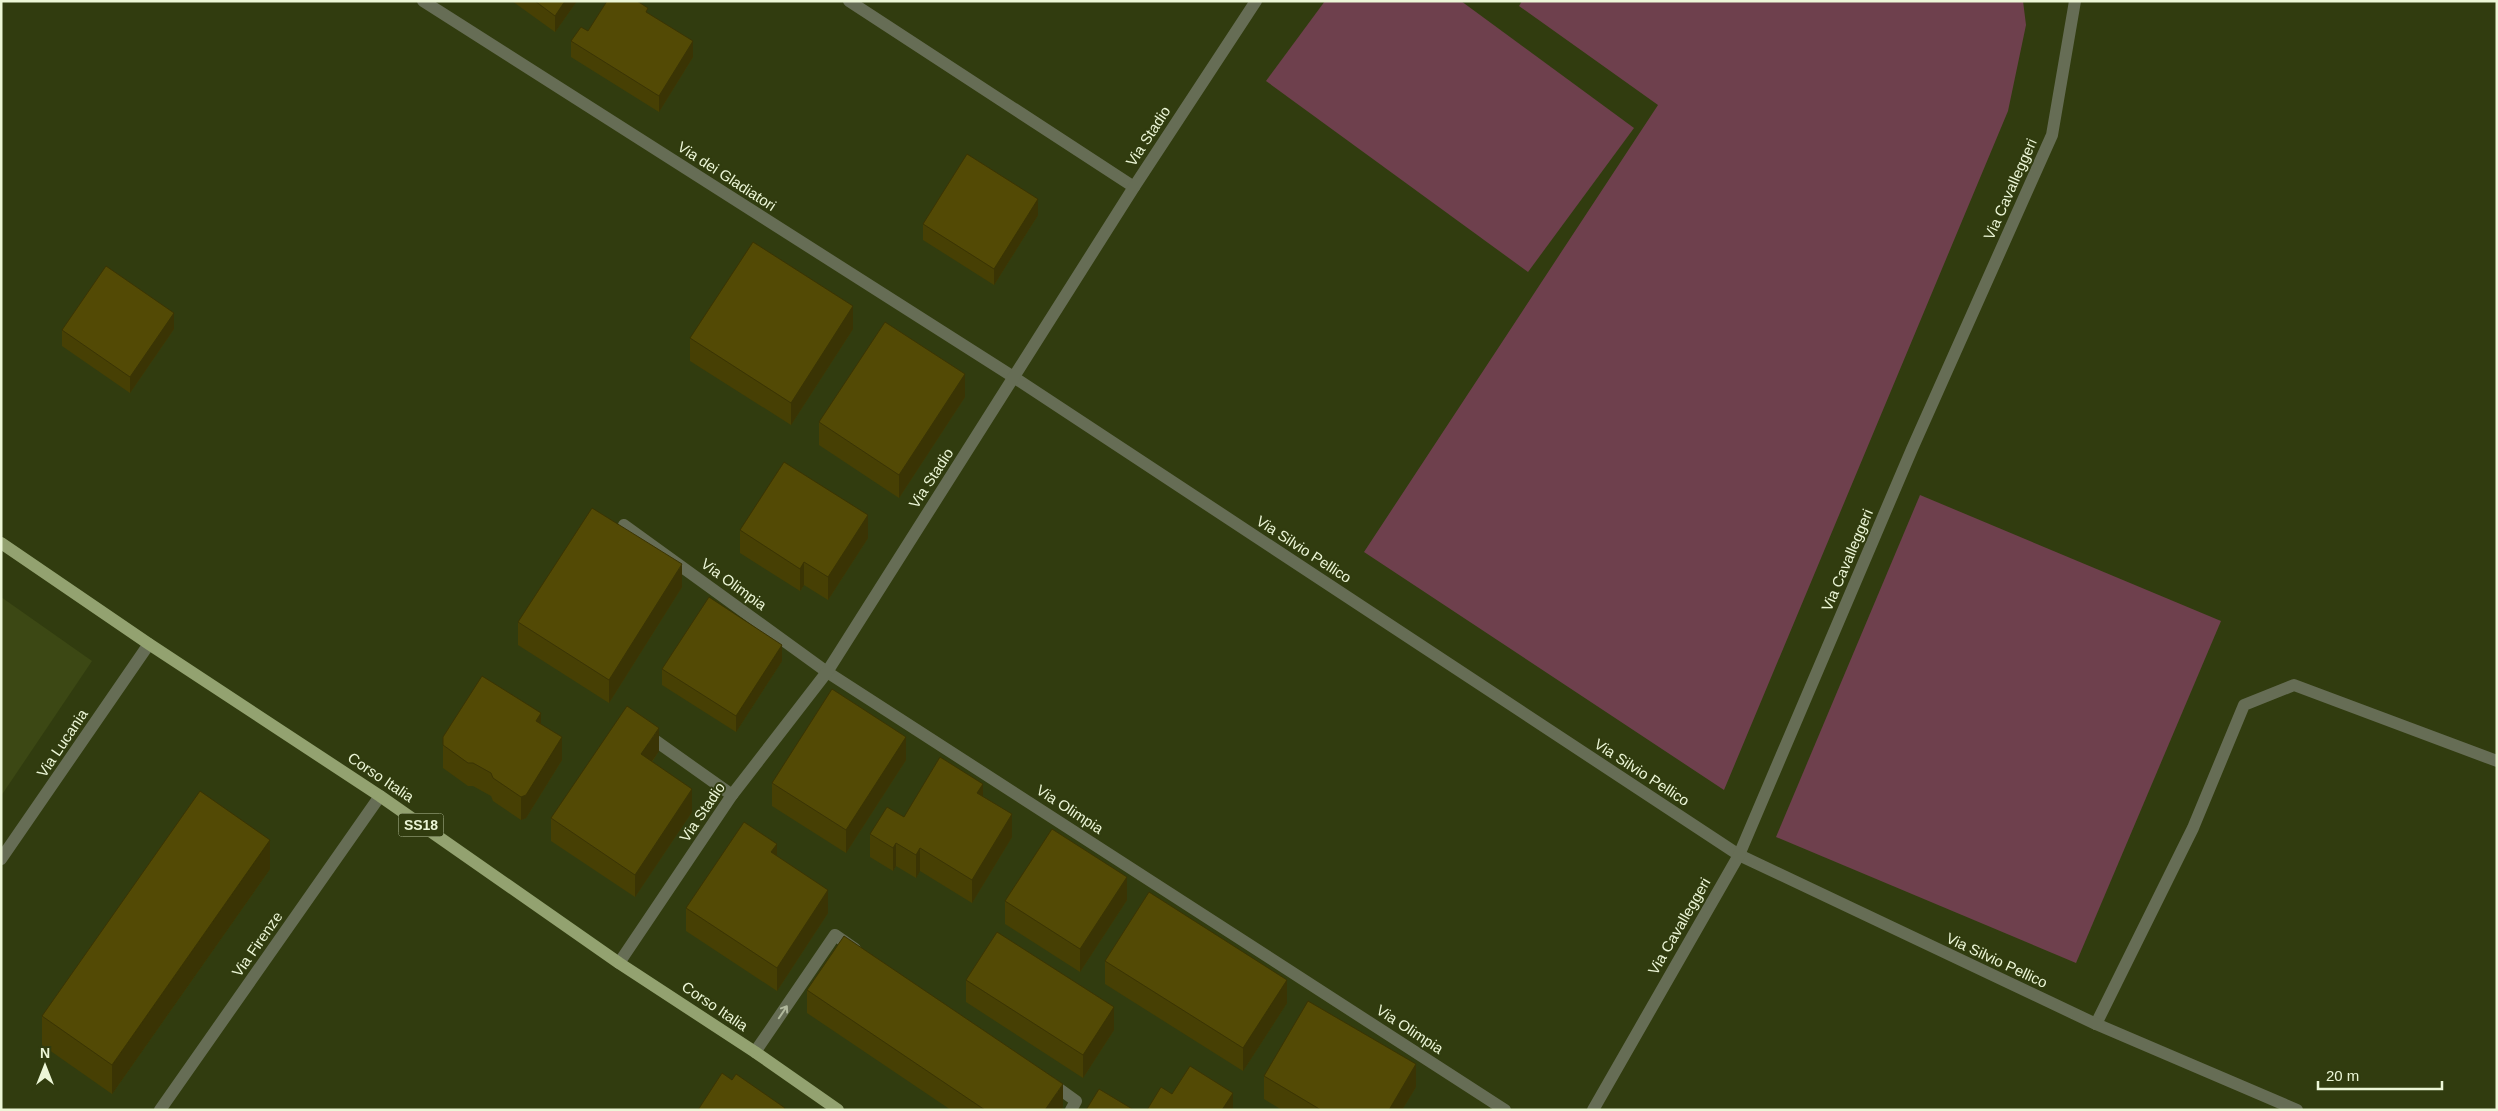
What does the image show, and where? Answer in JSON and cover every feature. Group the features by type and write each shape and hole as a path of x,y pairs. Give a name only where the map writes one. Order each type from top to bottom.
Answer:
{"main road":[{"name":"Corso Italia","path":"1,543 149,644 380,796 619,963 755,1052 838,1110"}],"street":[{"name":"Via dei Gladiatori","path":"423,1 1014,378"},
{"path":"849,1 1134,187"},
{"name":"Via Cavalleggeri","path":"1593,1110 1739,855 1912,450 2052,135 2075,1"},
{"name":"Via Stadio","path":"619,963 732,795 827,672 1134,187 1254,2"},
{"name":"Via Silvio Pellico","path":"1014,378 1739,855 2096,1024 2297,1110"},
{"name":"Via Olimpia","path":"624,525 827,672 1505,1110"},
{"name":"Via Lucania","path":"1,859 149,644"},
{"path":"2096,1024 2194,828 2244,705 2294,685 2497,761"},
{"path":"646,734 732,795"},
{"name":"Via Firenze","path":"160,1110 380,796"},
{"path":"755,1052 835,935 867,957"},
{"path":"1044,1078 1076,1100 1071,1110"}],"shaded area":[{"path":"1325,1 1461,1 1634,128 1528,272 1266,81"},
{"path":"1522,1 2023,1 2026,25 2008,111 1724,790 1364,552 1658,105 1519,6"},
{"path":"1920,495 2221,621 2076,963 1776,837"},
{"path":"1,597 92,661 1,796"}],"building":[{"path":"535,1 565,1 555,16"},
{"path":"607,1 637,1 648,8 646,12 693,41 659,96 571,41 581,27 588,31"},
{"path":"967,154 1038,199 994,269 923,224"},
{"path":"753,242 853,306 791,403 690,338"},
{"path":"106,266 174,313 130,377 62,330"},
{"path":"885,322 965,374 899,475 819,422"},
{"path":"784,462 868,515 828,577 804,562 800,569 740,530"},
{"path":"592,508 682,564 609,680 518,622"},
{"path":"709,597 782,645 736,716 662,669"},
{"path":"482,676 541,713 536,721 562,737 526,795 521,797 493,778 491,773 473,763 468,763 443,745 443,737"},
{"path":"832,689 906,737 846,830 772,783"},
{"path":"627,706 659,728 641,754 692,789 635,875 551,818"},
{"path":"940,757 983,784 977,793 1012,814 972,880 920,848 916,855 896,843 893,848 870,834 887,807 904,817"},
{"path":"200,791 270,840 112,1065 42,1016"},
{"path":"744,822 777,844 771,852 828,890 777,968 686,908"},
{"path":"1052,829 1127,877 1080,949 1005,901"},
{"path":"1149,892 1287,980 1243,1048 1105,961"},
{"path":"997,932 1114,1007 1083,1055 966,980"},
{"path":"844,936 1063,1084 1045,1110 985,1110 807,990"},
{"path":"1308,1001 1416,1064 1389,1110 1321,1110 1264,1076"},
{"path":"1190,1066 1233,1093 1222,1110 1147,1110 1161,1087 1172,1094"},
{"path":"722,1073 732,1080 736,1074 785,1108 784,1110 698,1110"},
{"path":"1099,1089 1134,1110 1086,1110"}]}
